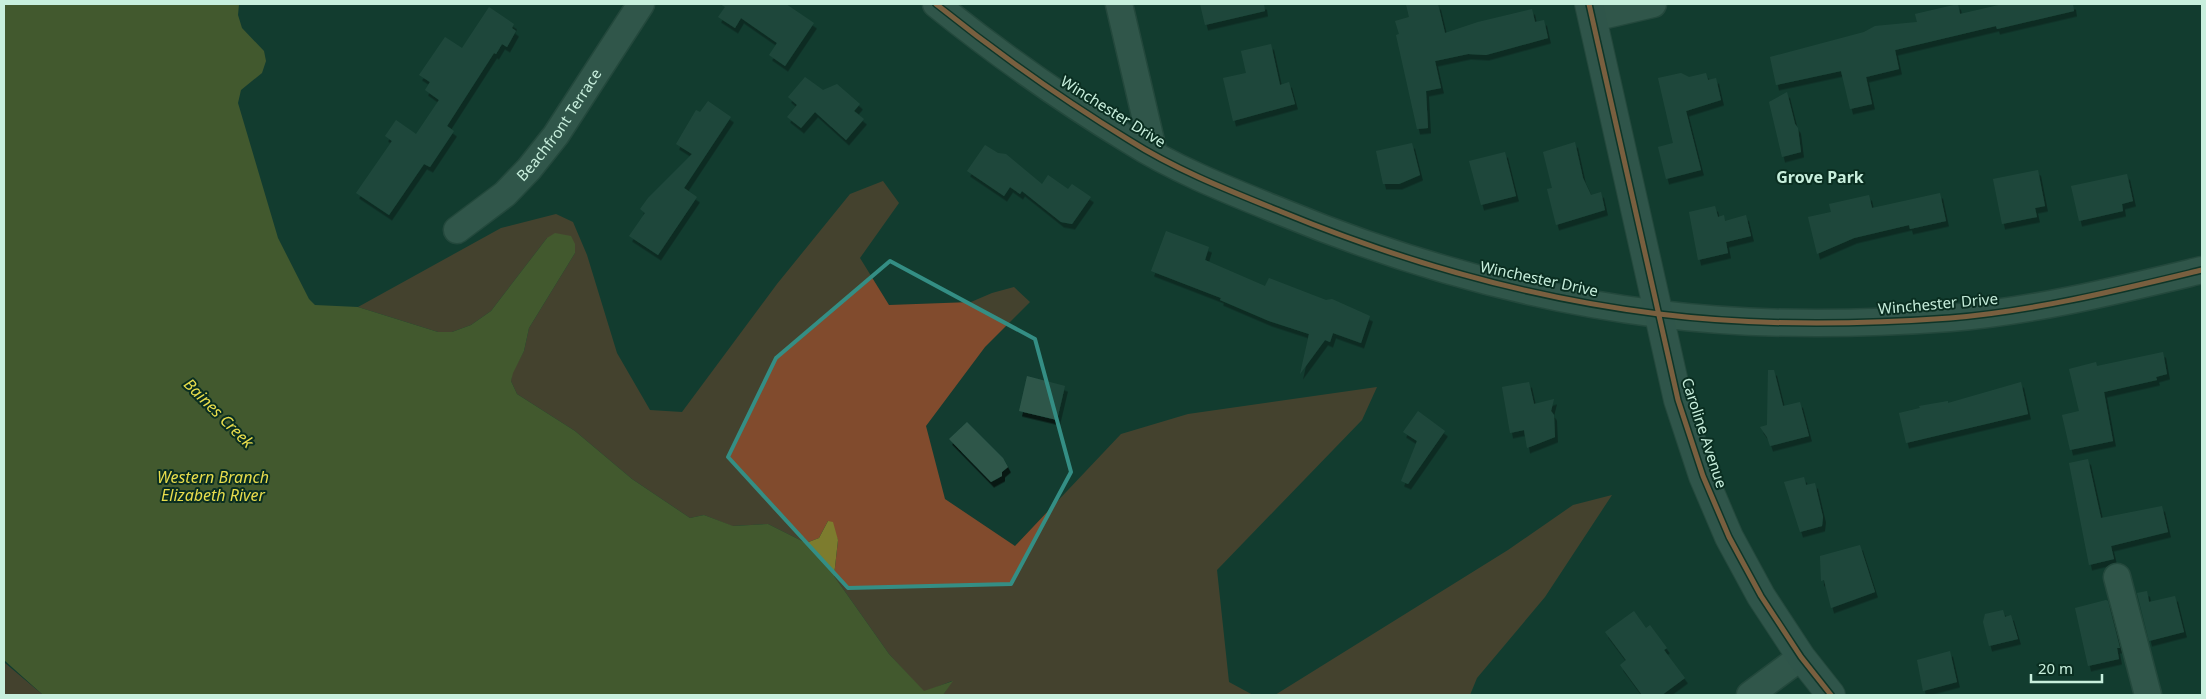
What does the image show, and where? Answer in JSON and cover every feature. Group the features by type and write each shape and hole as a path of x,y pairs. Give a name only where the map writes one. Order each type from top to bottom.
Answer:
{"street":[{"name":"Beachfront Terrace","path":"457,230 505,194 529,169 556,135 641,4"},
{"name":"Winchester Drive","path":"936,4 987,45 1130,141 1233,192 1314,225 1404,257 1458,274 1568,300 1660,315 1746,322 1836,323 1952,318 2031,308 2202,270"},
{"path":"1119,4 1154,154"},
{"path":"1591,11 1653,4"},
{"name":"Caroline Avenue","path":"1591,11 1678,400 1703,476 1729,537 1756,587 1801,657 1831,695"},
{"path":"2117,577 2148,695"},
{"path":"1750,695 1801,657"}],"highlighted area":[{"path":"890,261 1035,339 1071,472 1011,584 848,588 728,457 776,358"}],"shaded area":[{"path":"883,181 899,203 860,258 889,305 971,302 992,293 1014,287 1030,302 985,347 926,426 945,499 1015,546 1121,434 1188,414 1377,387 1362,420 1217,570 1229,682 1253,695 943,695 952,681 924,692 889,654 834,576 838,540 828,521 819,538 806,543 768,524 732,526 704,515 690,518 632,479 575,431 517,394 511,381 512,373 524,351 529,328 575,253 547,238 491,311 471,325 452,332 438,332 358,307 501,228 556,214 573,222 587,255 617,353 650,410 682,412 777,284 850,194"},
{"path":"1612,495 1545,597 1477,678 1470,695 1275,695 1508,550 1573,505"},
{"path":"4,660 5,663 43,695 4,695"}],"water":[{"name":"Western Branch Elizabeth River","path":"4,4 239,4 238,15 242,28 264,51 266,61 262,73 241,90 238,103 278,238 309,299 315,305 358,307 438,332 452,332 471,325 491,311 547,238 555,233 571,236 575,244 575,253 529,328 524,351 513,373 511,381 517,394 575,431 632,479 690,518 704,515 733,526 768,524 806,543 819,538 828,521 833,522 838,540 834,576 889,654 924,691 953,681 943,695 43,695 4,660"}],"building":[{"path":"720,4 786,4 814,23 785,66 769,55 777,43 741,18 735,28 718,17 725,7"},
{"path":"1200,4 1264,4 1265,11 1205,25"},
{"path":"1406,4 1438,4 1445,33 1478,22 1532,9 1535,22 1544,20 1548,38 1486,55 1468,54 1435,61 1441,88 1426,91 1428,128 1417,129 1396,35 1399,34 1395,21 1409,17"},
{"path":"1958,4 1960,14 2003,4 2073,4 2074,11 1997,29 1996,26 1895,50 1899,69 1866,77 1872,104 1850,109 1841,71 1776,85 1770,57 1864,32 1875,26 1917,22 1915,14"},
{"path":"489,7 514,24 512,28 516,31 507,47 502,44 496,54 494,53 447,126 454,131 430,167 424,164 389,215 356,193 392,141 385,136 396,120 416,134 439,100 425,90 430,82 419,75 445,37 462,48"},
{"path":"1271,44 1280,85 1289,82 1295,104 1233,121 1223,78 1246,73 1241,51"},
{"path":"1681,73 1689,77 1706,73 1708,80 1716,78 1721,100 1686,111 1701,170 1666,179 1658,147 1673,143 1658,78"},
{"path":"805,77 823,90 837,84 860,104 854,111 864,119 846,140 815,112 801,128 787,117 797,105 788,97"},
{"path":"1787,92 1795,124 1798,128 1801,152 1782,157 1769,102"},
{"path":"708,101 731,117 684,188 697,197 658,255 629,236 645,213 640,209 648,198 692,154 676,144 696,110 700,112"},
{"path":"1575,142 1583,178 1591,195 1601,192 1605,210 1556,225 1547,189 1552,188 1543,152"},
{"path":"1412,143 1420,175 1399,184 1383,184 1376,151"},
{"path":"985,145 998,153 1006,154 1042,184 1048,175 1068,189 1072,184 1091,197 1072,224 1061,222 1022,191 1020,194 1010,187 1004,196 967,171"},
{"path":"1505,152 1516,196 1481,205 1469,161"},
{"path":"2038,170 2045,206 2035,208 2037,217 2002,224 1993,179"},
{"path":"2127,174 2133,201 2122,204 2123,211 2079,221 2071,186"},
{"path":"1940,193 1946,221 1910,229 1909,225 1854,238 1817,254 1808,217 1831,212 1829,204 1869,195 1872,208"},
{"path":"1715,206 1718,217 1724,215 1725,221 1746,215 1751,236 1726,242 1728,253 1698,260 1689,212"},
{"path":"1166,231 1209,247 1205,260 1265,286 1269,278 1326,300 1332,299 1370,316 1361,343 1333,333 1330,342 1325,340 1300,374 1309,334 1269,321 1220,300 1221,298 1151,271"},
{"path":"2163,352 2167,374 2156,377 2157,380 2104,392 2113,441 2070,450 2062,415 2079,411 2069,369 2096,362 2097,366"},
{"path":"1768,370 1774,370 1783,406 1800,402 1809,436 1770,446 1767,437 1760,427 1767,425"},
{"path":"1027,376 1065,386 1057,420 1019,411"},
{"path":"1529,382 1534,404 1554,399 1551,411 1554,415 1555,437 1527,448 1524,430 1510,433 1502,387"},
{"path":"2021,382 2028,414 1906,443 1899,413 1920,408 1919,406 1948,401 1948,403"},
{"path":"1418,411 1445,431 1408,484 1401,481 1417,441 1403,432"},
{"path":"967,422 1003,458 1008,467 1002,472 1002,476 991,482 949,439"},
{"path":"2088,459 2101,518 2162,506 2168,532 2111,546 2114,559 2089,565 2069,463"},
{"path":"1804,477 1806,485 1815,483 1823,517 1822,526 1800,532 1784,482"},
{"path":"1860,545 1875,592 1831,608 1824,580 1821,581 1820,556"},
{"path":"2147,591 2149,602 2175,596 2184,632 2149,641 2137,593"},
{"path":"2108,601 2120,648 2117,648 2119,659 2088,666 2075,608"},
{"path":"2003,610 2005,617 2011,615 2018,639 1989,646 1983,622 1985,614"},
{"path":"1634,611 1646,628 1650,625 1667,648 1664,650 1685,678 1662,695 1642,695 1620,665 1626,660 1605,632"},
{"path":"1950,651 1957,682 1923,691 1917,660"}],"cycle path":[{"path":"936,4 1006,58 1055,92 1165,161 1223,188 1374,247 1468,276 1515,288 1611,307 1695,318 1731,321 1841,323 1982,315 2077,299 2202,270"},
{"path":"1589,4 1678,400 1703,476 1729,537 1761,596 1801,657 1831,695"}],"district":[{"name":"Grove Park","path":"1820,177"}],"water label":[{"name":"Baines Creek","path":"219,413"}]}
